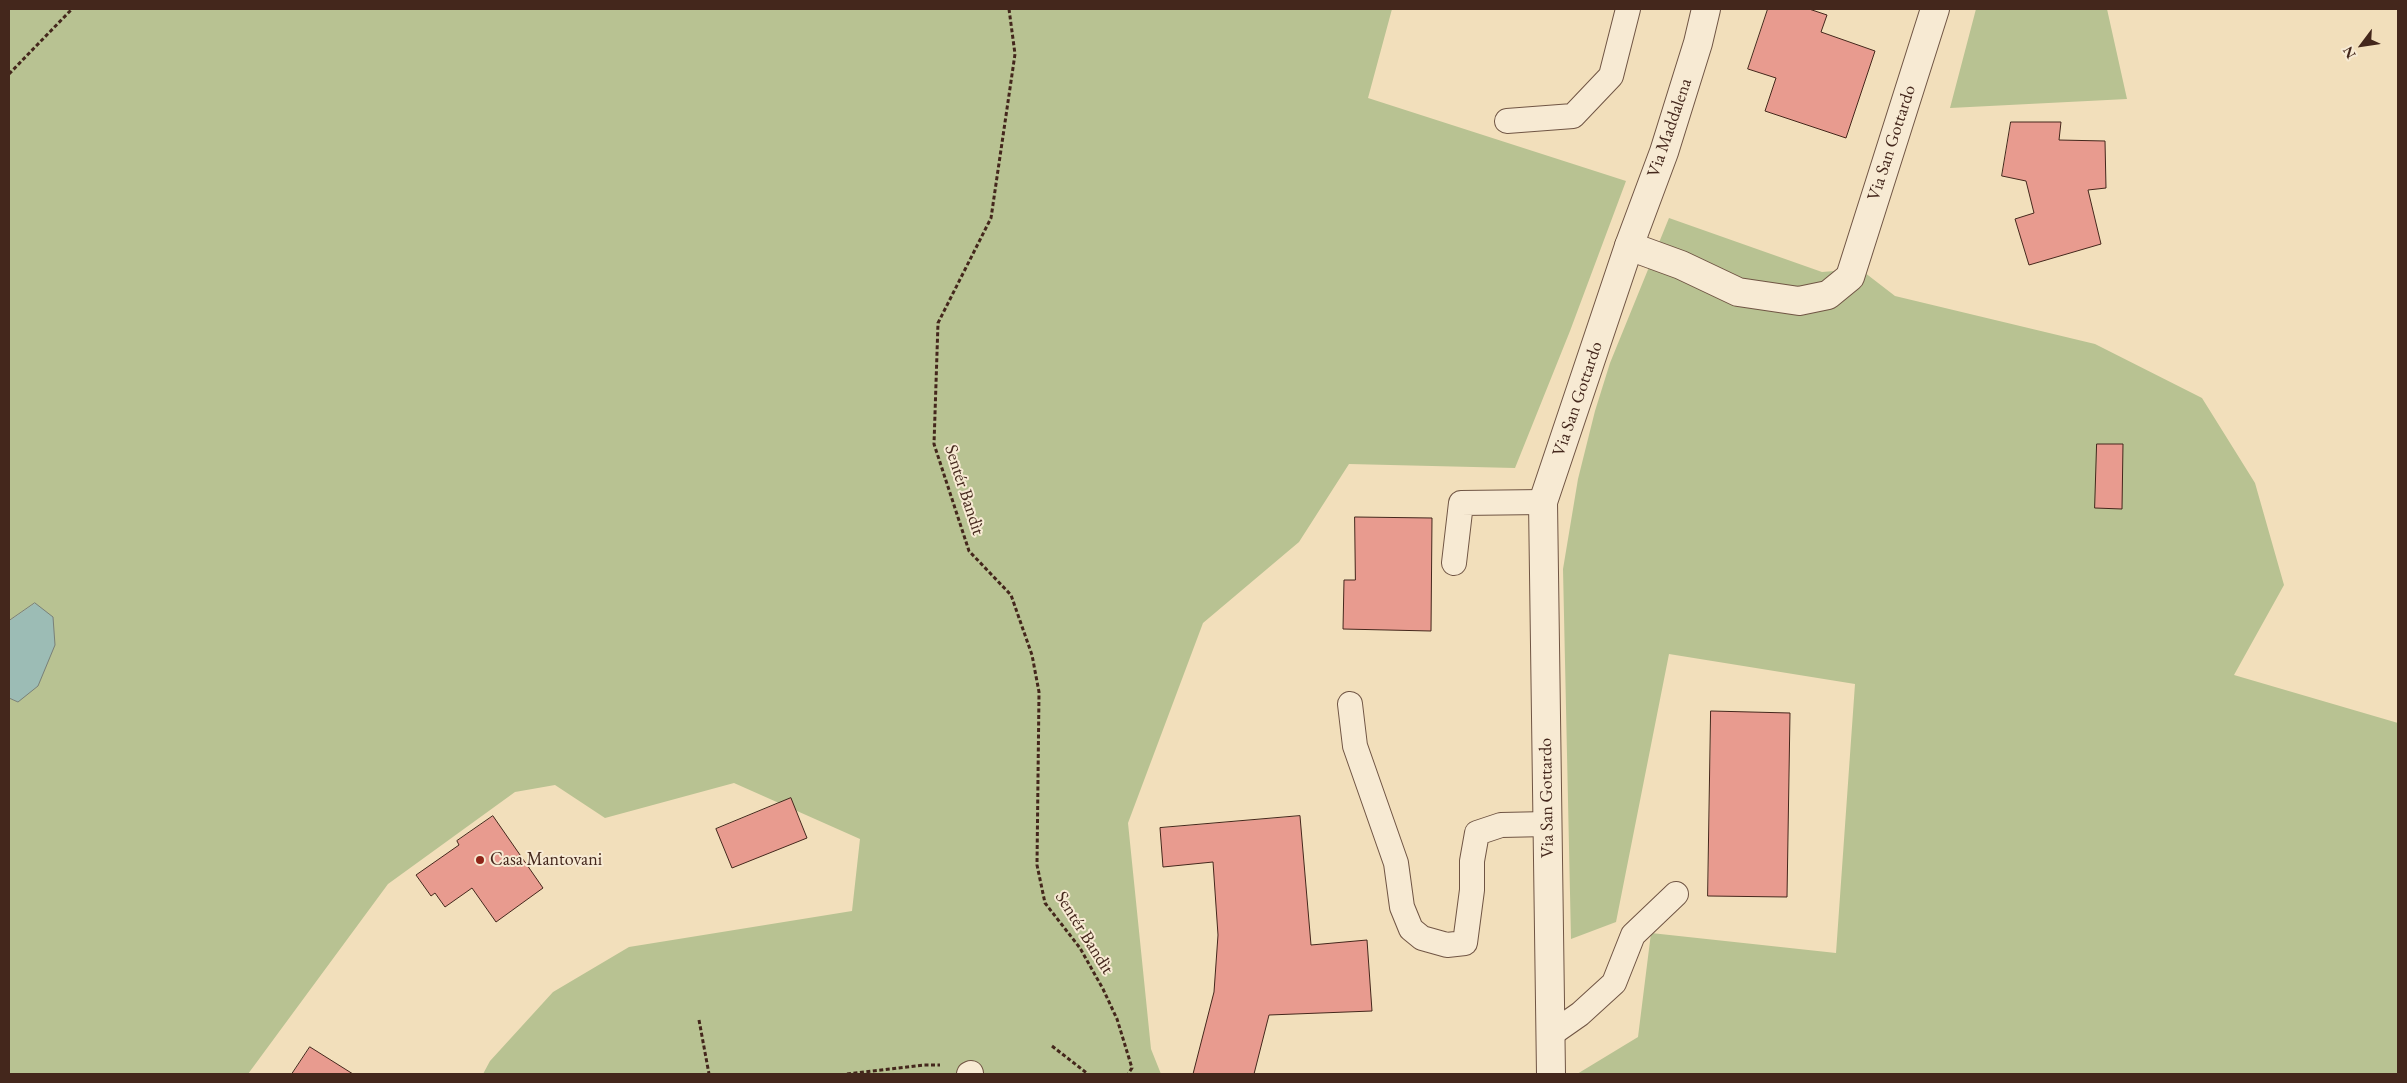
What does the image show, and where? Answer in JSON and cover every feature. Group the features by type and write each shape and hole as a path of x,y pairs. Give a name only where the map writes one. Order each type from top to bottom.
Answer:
{"street":[{"name":"Via Maddalena","path":"1629,246 1669,134 1698,43 1706,9"},
{"name":"Via San Gottardo","path":"1551,1074 1543,502 1629,246 1681,265 1738,292 1799,301 1828,295 1850,278 1935,9"}],"lane":[{"path":"1507,121 1573,116 1611,76 1628,9"},
{"path":"1454,562 1461,503 1543,502"},
{"path":"1350,704 1355,746 1396,863 1402,907 1411,929 1422,938 1447,945 1465,943 1472,890 1472,861 1477,833 1500,826 1547,824"},
{"path":"1550,1035 1580,1014 1614,983 1633,935 1676,894"}],"path":[{"path":"9,74 72,9"},
{"name":"Sentér Bandìt","path":"1010,9 1015,54 991,218 938,323 934,444 969,551 1011,595 1032,654 1039,692 1037,865 1046,903 1080,948 1103,988 1117,1019 1132,1068 1128,1074"},
{"path":"699,1020 709,1074"},
{"path":"1052,1046 1088,1074"},
{"path":"847,1074 924,1065 947,1066 970,1074"}],"green space":[{"path":"9,9 1392,9 1368,98 1626,181 1570,331 1515,468 1349,464 1299,542 1203,623 1128,823 1151,1049 1161,1074 483,1074 490,1061 553,992 629,947 852,911 860,839 734,783 605,818 555,785 515,792 388,884 248,1074 9,1074 9,698 18,702 35,603 9,621"},
{"path":"1976,9 2107,9 2127,99 1950,108"},
{"path":"1669,218 1822,272 1860,269 1895,296 2095,344 2202,398 2255,483 2284,585 2234,675 2398,723 2398,1074 1577,1074 1638,1037 1651,933 1836,953 1855,684 1669,654 1616,922 1571,939 1563,569 1578,479 1595,411 1610,363"}],"water":[{"path":"35,603 53,617 55,645 38,686 18,702 9,698 9,621"}],"building":[{"path":"1768,9 1809,9 1827,15 1821,32 1875,51 1846,138 1765,111 1776,78 1748,69"},
{"path":"2011,122 2061,122 2059,140 2105,141 2106,188 2088,190 2101,244 2029,265 2015,219 2034,213 2026,181 2002,176"},
{"path":"2097,444 2123,444 2122,509 2095,508"},
{"path":"1355,517 1432,518 1431,631 1343,629 1344,580 1355,580"},
{"path":"1711,711 1790,713 1787,897 1708,896"},
{"path":"791,798 807,838 732,868 716,829"},
{"name":"Casa Mantovani","path":"493,816 543,888 496,922 472,888 445,907 435,893 431,896 416,875 459,845 457,841"},
{"path":"1300,816 1311,945 1367,940 1372,1011 1269,1015 1254,1074 1193,1074 1214,992 1218,935 1213,862 1163,867 1160,828"},
{"path":"310,1047 353,1074 292,1074"}],"place":[{"name":"Casa Mantovani","path":"480,860"}]}
